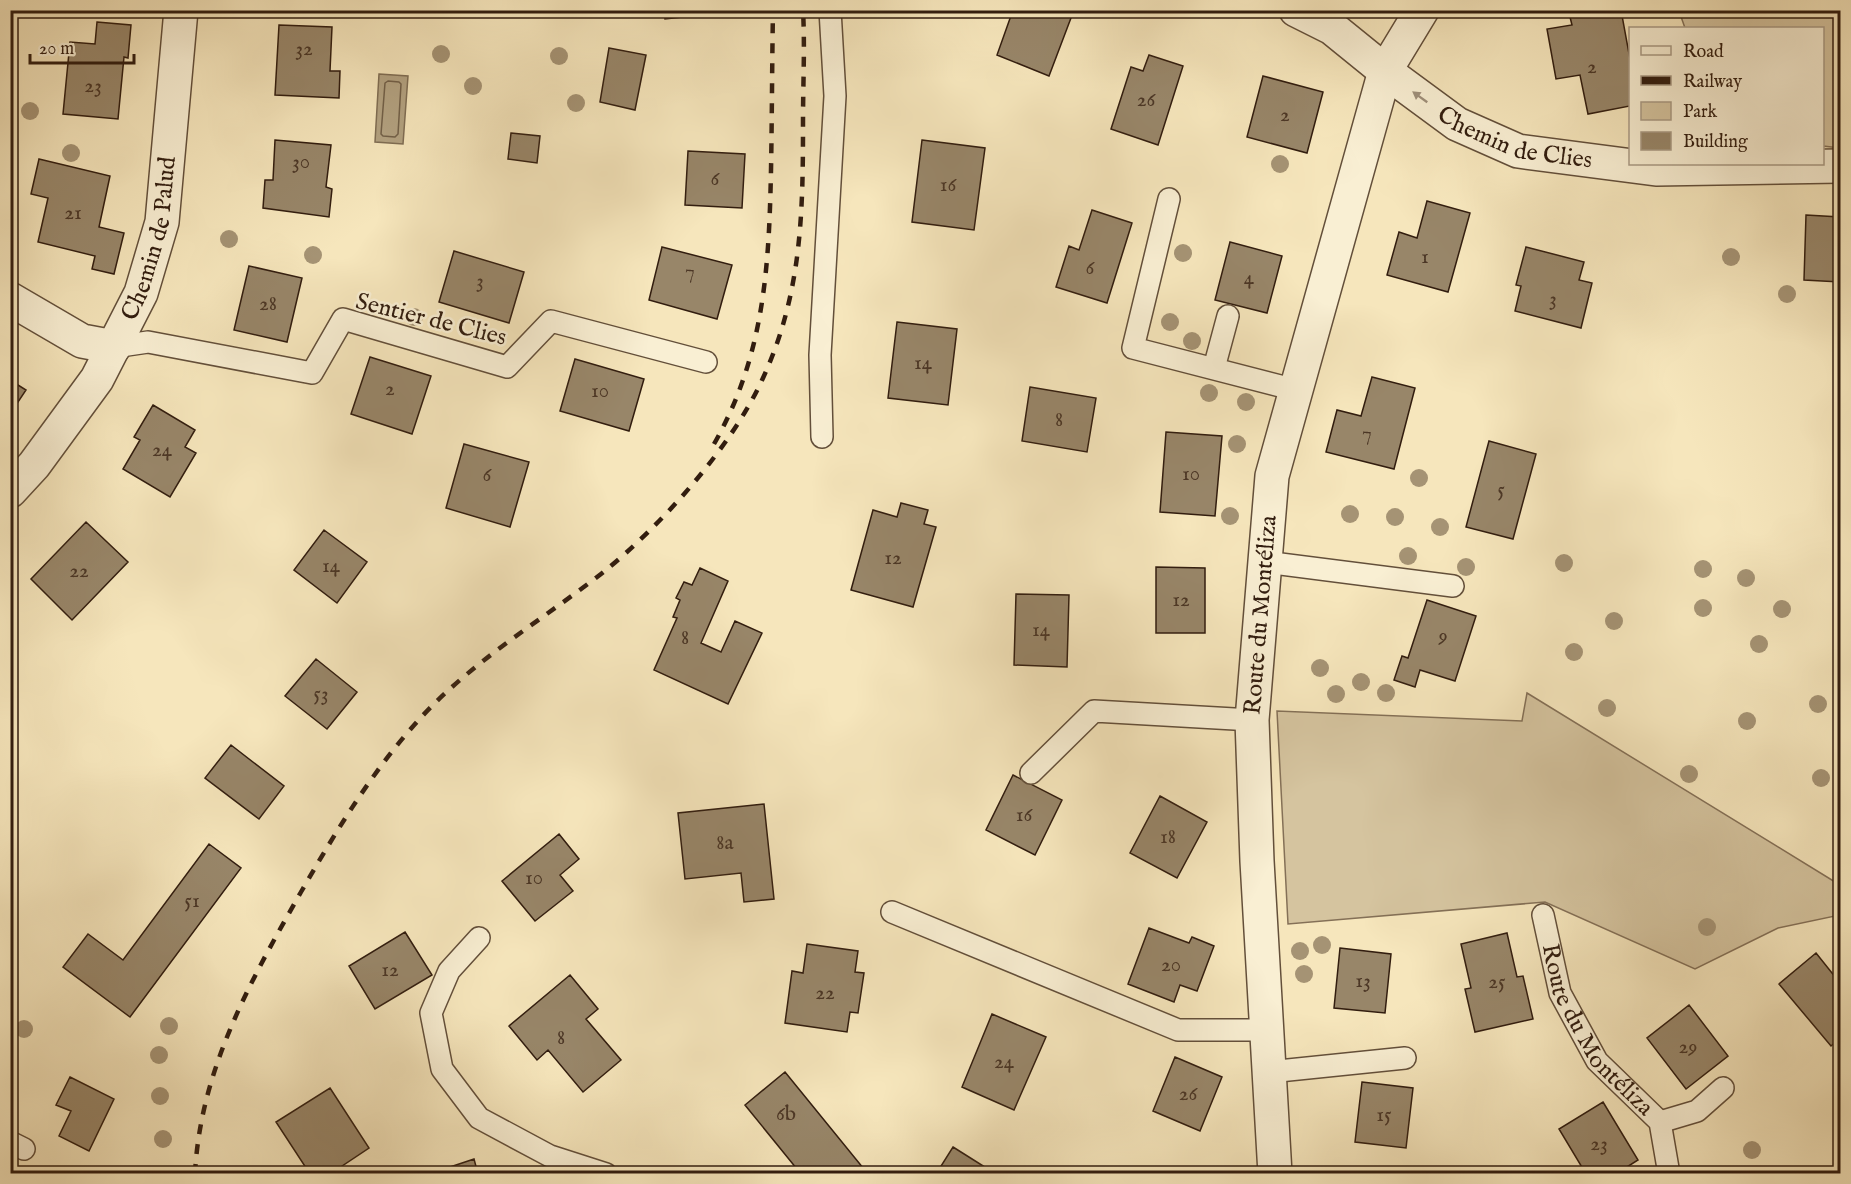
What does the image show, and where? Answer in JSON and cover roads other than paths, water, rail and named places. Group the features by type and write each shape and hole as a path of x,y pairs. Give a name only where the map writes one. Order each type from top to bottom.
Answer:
{"street":[{"name":"Chemin de Palud","path":"10,299 82,340 114,347 141,292 162,222 180,10"},
{"name":"Chemin de Clies","path":"1296,10 1332,28 1385,71 1457,124 1518,151 1656,170 1840,166"},
{"name":"Route du Montéliza","path":"1275,1173 1257,861 1252,720 1272,476 1385,71 1422,10"},
{"path":"10,491 31,469 70,417 97,379 114,347"}],"lane":[{"path":"822,437 820,355 835,96 830,10"},
{"path":"1169,199 1133,348 1296,390"},
{"path":"1214,368 1228,316"},
{"name":"Sentier de Clies","path":"114,347 148,342 312,373 343,319 507,367 551,321 706,362"},
{"path":"1265,562 1453,586"},
{"path":"1031,773 1094,711 1252,720"},
{"path":"892,912 1178,1030 1267,1030"},
{"name":"Route du Montéliza","path":"1544,915 1560,993 1598,1061 1660,1122 1669,1173"},
{"path":"479,938 449,971 430,1013 442,1069 479,1118 550,1156 606,1173"},
{"path":"1269,1072 1405,1058"},
{"path":"1660,1122 1697,1111 1723,1088"}],"water":[{"path":"379,74 408,76 403,144 375,142"}],"railway":[{"path":"714,444 731,411 744,378 753,345 765,277 770,207 773,10"},
{"path":"195,1174 199,1136 207,1098 231,1027 282,925 333,837 369,783 408,732 452,687 507,643 601,574 647,533 670,510 714,458 750,404 776,346 786,315 798,252 802,188 803,10"}]}
